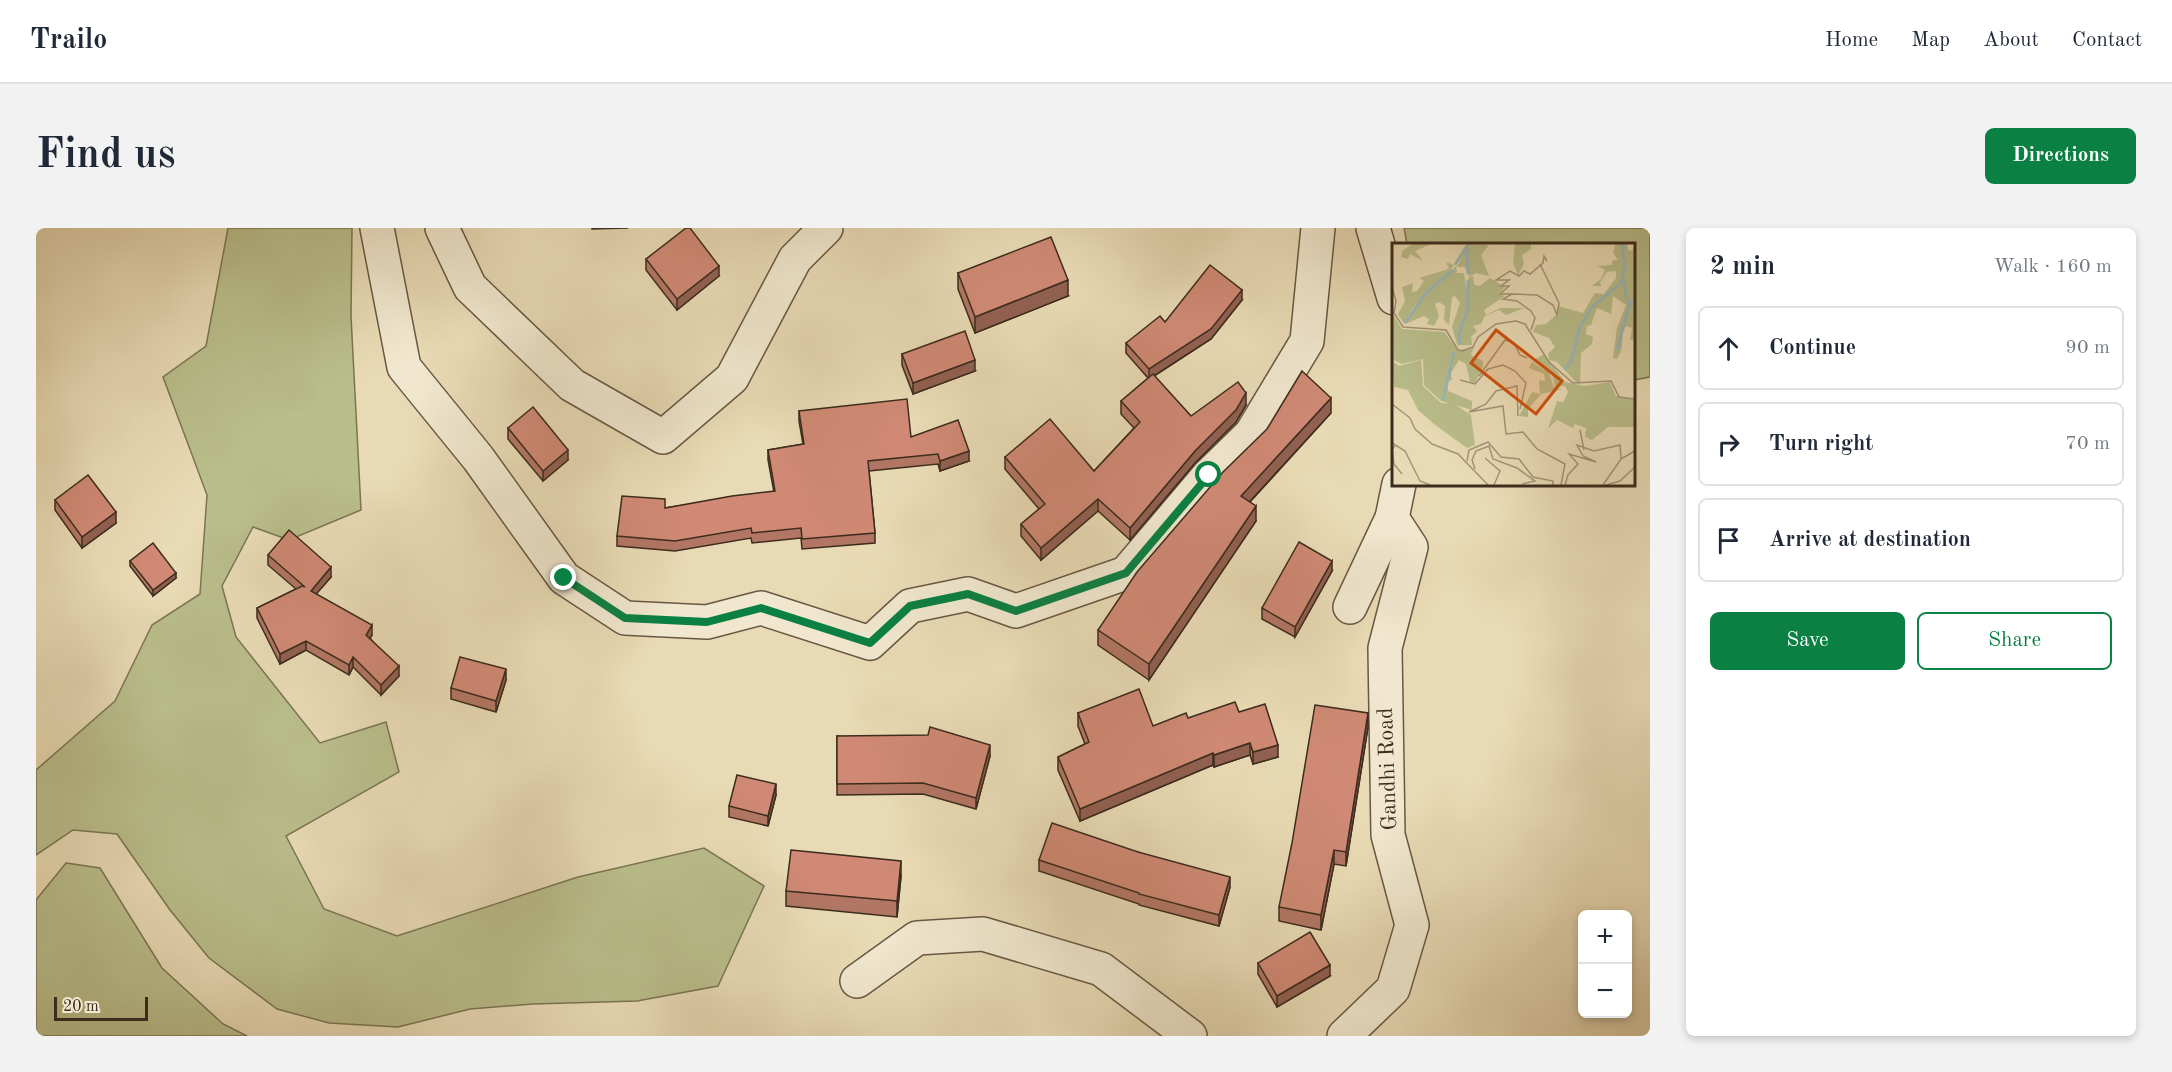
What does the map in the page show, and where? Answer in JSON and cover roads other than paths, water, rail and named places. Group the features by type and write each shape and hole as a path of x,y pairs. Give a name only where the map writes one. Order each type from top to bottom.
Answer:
{"street":[{"path":"377,228 405,367 478,458 564,578 625,618 707,622 761,608 870,643 910,606 968,594 1016,611 1126,573 1209,475 1251,434 1307,341 1318,228"},
{"path":"442,228 470,287 572,385 663,438 732,378 795,259 826,228"},
{"path":"1373,228 1392,291"},
{"path":"1350,607 1392,518 1399,486"},
{"name":"Gandhi Road","path":"1344,1036 1393,989 1412,925 1388,835 1385,648 1411,547 1392,518"},
{"path":"856,981 917,938 983,934 1101,969 1190,1036"}]}
